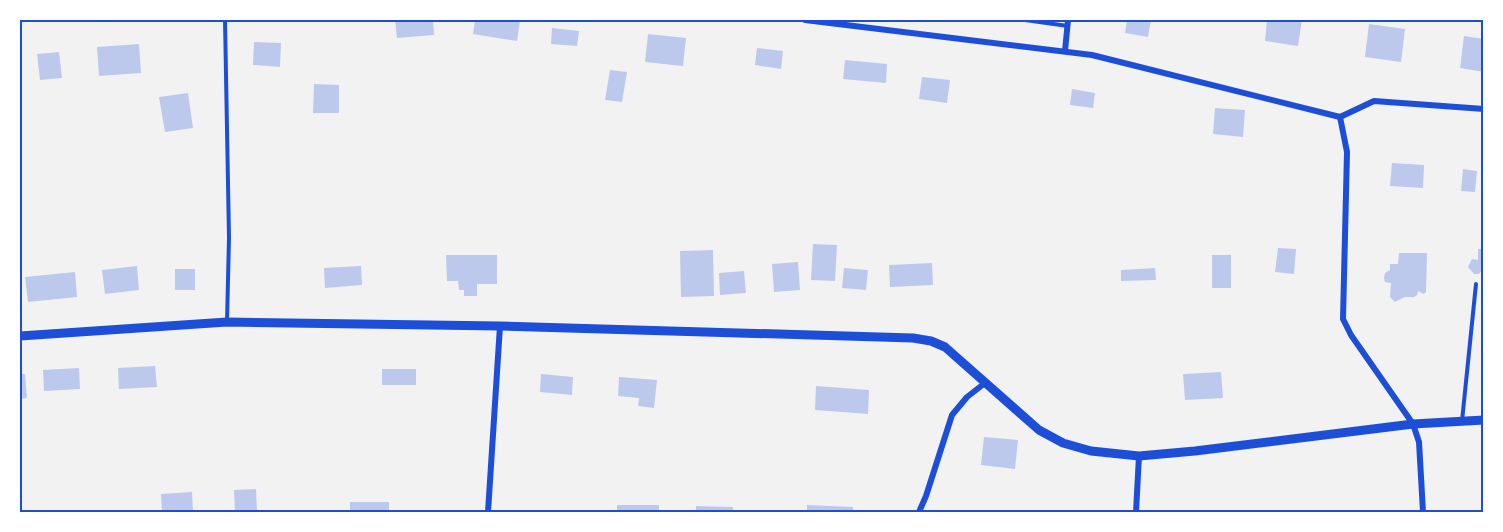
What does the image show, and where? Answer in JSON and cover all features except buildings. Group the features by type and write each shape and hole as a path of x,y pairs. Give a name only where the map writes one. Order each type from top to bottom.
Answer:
{"street":[{"path":"805,20 1092,55 1340,117 1374,101 1484,109"},
{"path":"1065,51 1068,23"},
{"path":"1340,117 1347,152 1343,320 1413,424 1419,442 1423,513"},
{"path":"20,336 228,322 500,326 913,338 931,341 945,347 1039,430 1064,443 1091,451 1139,456 1413,424 1484,420"},
{"path":"488,513 500,326"},
{"path":"918,513 926,496 952,415 967,397 984,383"},
{"path":"1136,513 1139,456"}],"lane":[{"path":"225,20 228,322"},
{"path":"1025,20 1068,23"},
{"path":"1462,422 1476,284"}]}
